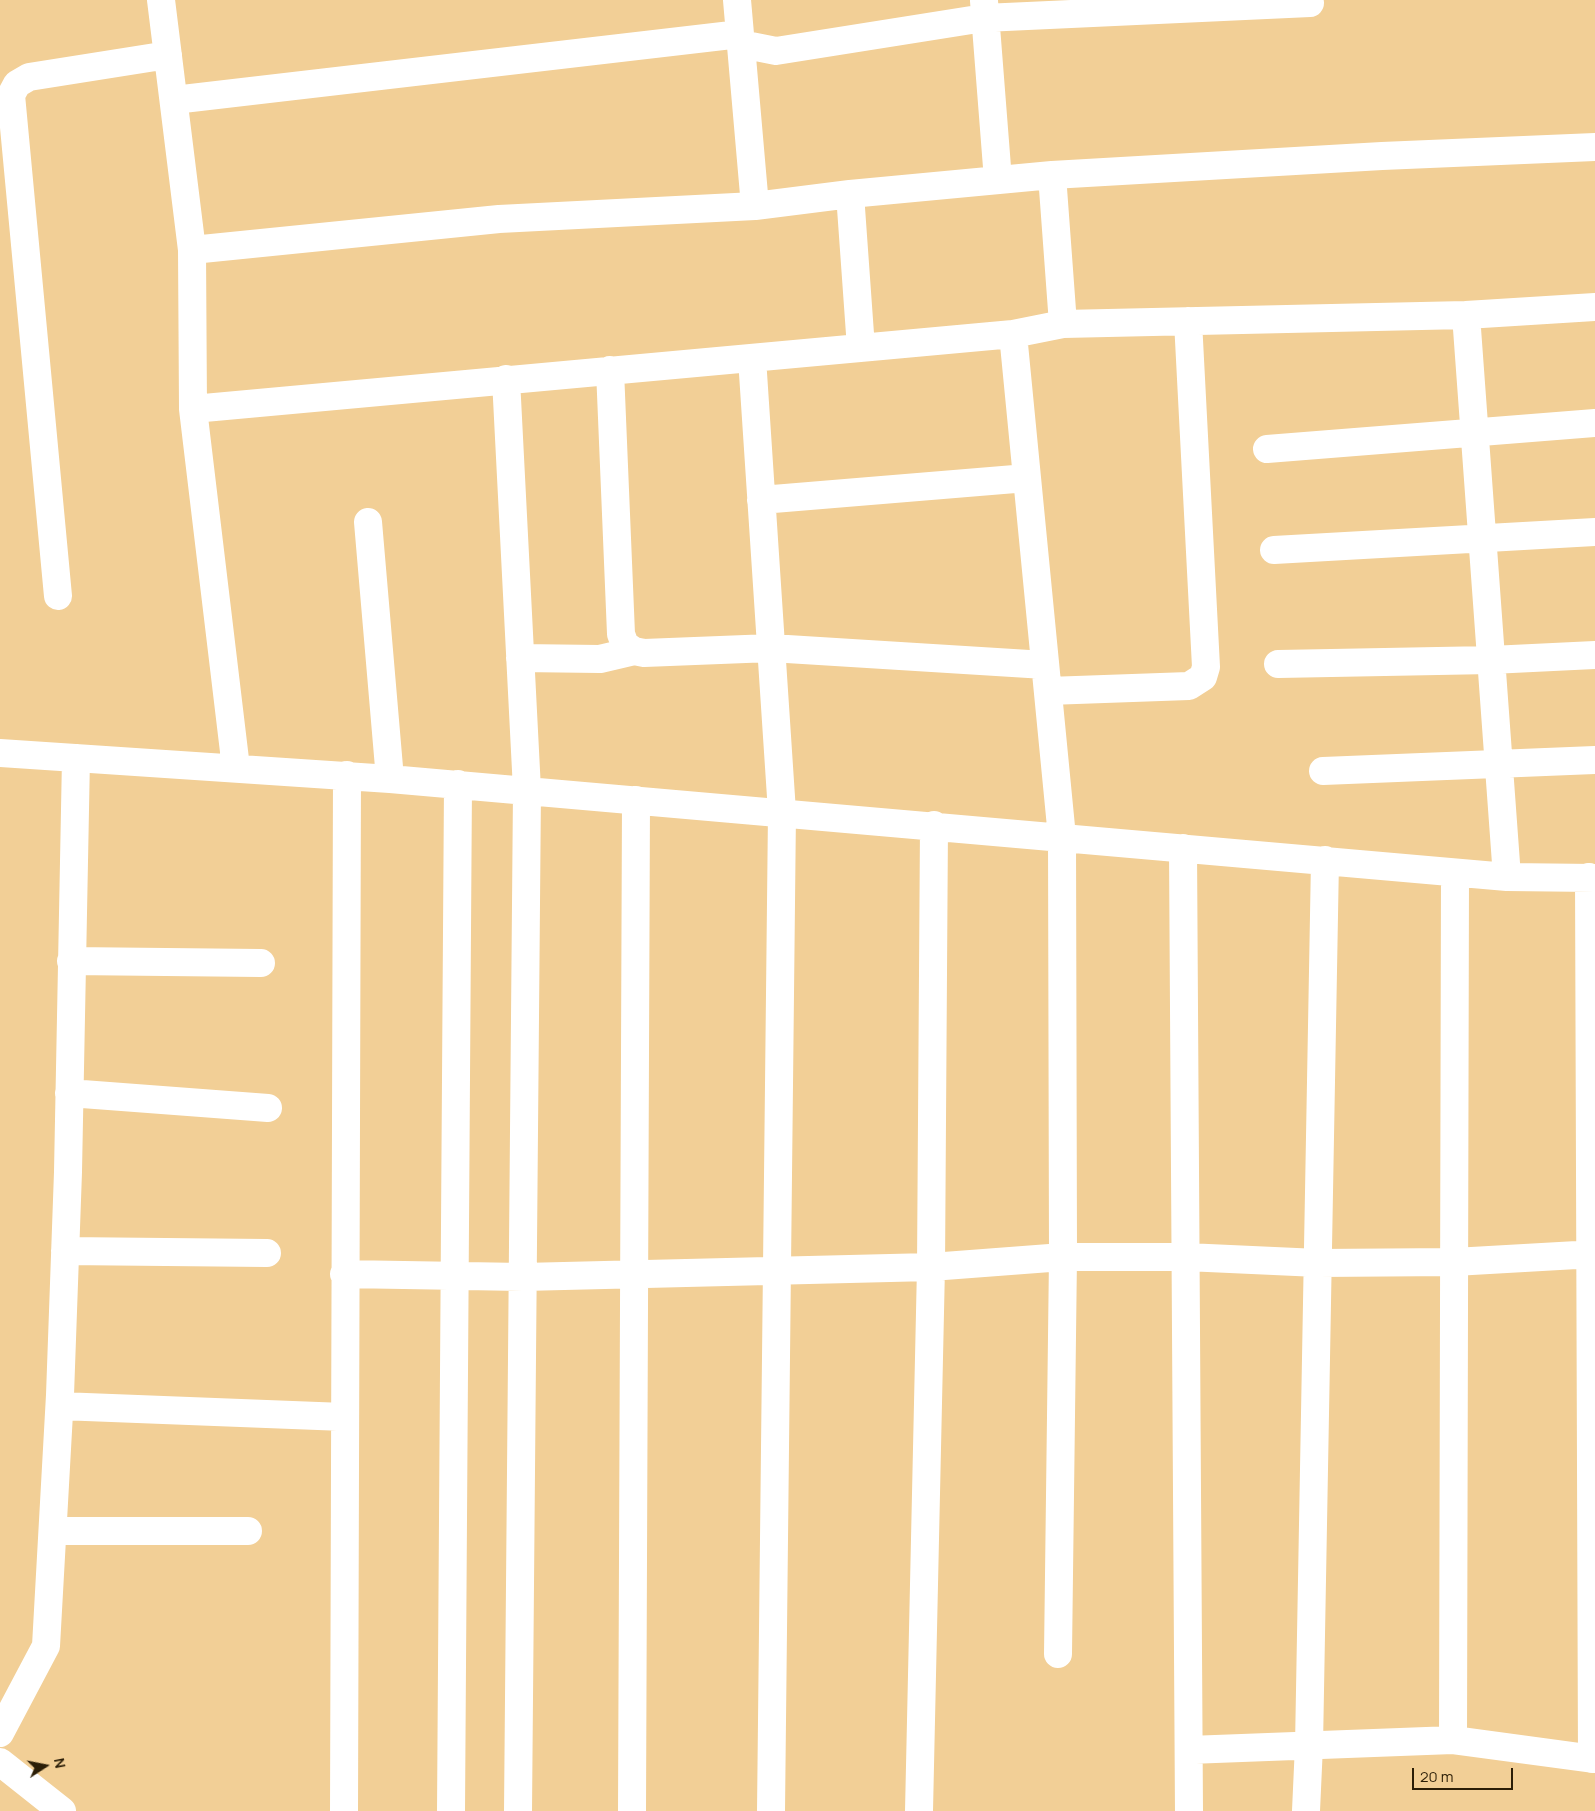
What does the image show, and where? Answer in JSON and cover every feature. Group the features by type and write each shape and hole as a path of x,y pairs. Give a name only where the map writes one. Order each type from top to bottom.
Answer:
{"street":[{"path":"161,0 192,250 193,410 236,768"},
{"path":"737,0 755,206"},
{"path":"174,100 740,39 776,51 984,9 1310,3"},
{"path":"984,9 998,180"},
{"path":"58,596 11,95 17,84 29,77 168,55"},
{"path":"192,250 499,219 755,206 850,194 1052,175 1382,156 1595,147"},
{"path":"1052,175 1063,324"},
{"path":"850,194 861,348"},
{"path":"193,410 506,379 1013,334 1063,324 1466,315 1595,307"},
{"path":"1466,315 1508,877"},
{"path":"1048,691 1189,686 1203,677 1206,667 1188,322"},
{"path":"1013,334 1062,837 1063,1257 1058,1654"},
{"path":"752,358 782,812 771,1811"},
{"path":"610,370 621,634 625,646 634,651 644,653 771,648 1045,665"},
{"path":"506,379 527,790 518,1811"},
{"path":"1267,449 1595,423"},
{"path":"761,500 1027,478"},
{"path":"368,522 390,779"},
{"path":"1274,550 1595,532"},
{"path":"520,658 600,659 634,651"},
{"path":"1278,664 1491,660 1595,654"},
{"path":"0,753 458,784 1455,873 1508,877 1592,878 1594,1759 1453,1740 1189,1750"},
{"path":"0,1733 46,1646 60,1406 76,758"},
{"path":"1323,771 1595,760"},
{"path":"344,1811 344,1274 347,775"},
{"path":"451,1811 458,784"},
{"path":"632,1811 636,800"},
{"path":"919,1811 931,1267 934,826"},
{"path":"1183,848 1189,1811"},
{"path":"1306,1811 1309,1745 1325,860"},
{"path":"1453,1740 1455,873"},
{"path":"71,961 261,963"},
{"path":"69,1094 268,1108"},
{"path":"65,1251 267,1253"},
{"path":"344,1274 522,1277 931,1267 1063,1257 1186,1257 1318,1263 1454,1262 1593,1254"},
{"path":"60,1406 344,1417"},
{"path":"53,1531 248,1531"},
{"path":"0,1762 62,1811"}]}
